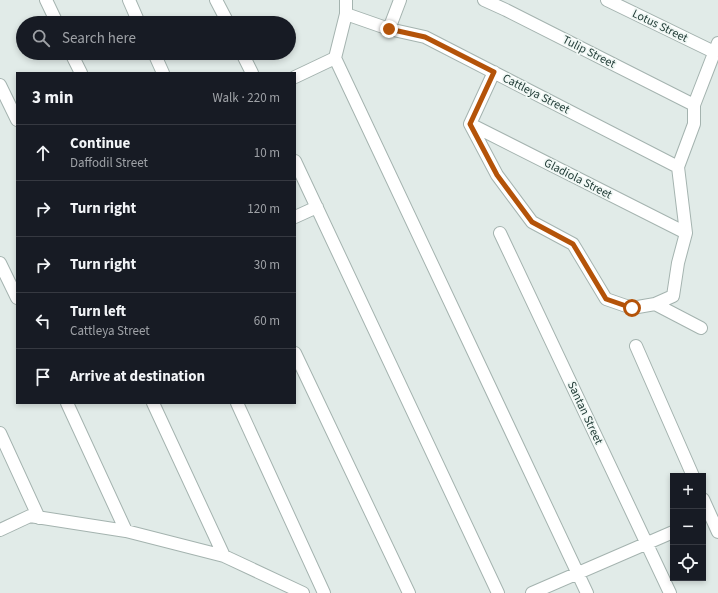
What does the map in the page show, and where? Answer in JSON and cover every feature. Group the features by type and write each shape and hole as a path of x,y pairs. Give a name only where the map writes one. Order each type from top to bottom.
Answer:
{"street":[{"path":"46,0 53,16"},
{"path":"129,0 136,16"},
{"path":"216,0 224,16"},
{"path":"346,0 346,14 335,58 587,593"},
{"path":"389,29 400,0"},
{"name":"Tulip Street","path":"484,0 509,5 694,105"},
{"name":"Lotus Street","path":"607,0 716,48"},
{"name":"Cattleya Street","path":"346,14 389,29 425,37 678,167"},
{"path":"494,72 470,124 497,175 532,222 573,244 606,299 632,308 655,304 672,296 678,263 686,233 678,167 694,124 694,105 716,48"},
{"path":"296,77 335,58"},
{"path":"74,60 80,72"},
{"path":"157,60 163,72"},
{"path":"246,60 252,72"},
{"path":"0,85 16,118"},
{"name":"Gladiola Street","path":"470,124 686,233"},
{"path":"296,163 498,593"},
{"path":"296,217 317,207"},
{"name":"Santan Street","path":"500,233 670,593"},
{"path":"0,263 16,296"},
{"path":"655,304 701,328"},
{"path":"636,346 692,473"},
{"path":"296,355 409,593"},
{"path":"67,404 126,531"},
{"path":"153,404 224,556"},
{"path":"237,404 324,593"},
{"path":"0,433 39,518"},
{"path":"0,530 30,516 126,531 224,556 303,593"},
{"path":"707,517 718,532"},
{"path":"532,593 670,533"}],"route":[{"path":"389,29 425,37 494,72 470,124 497,175 532,222 573,244 606,299 632,308"}]}
